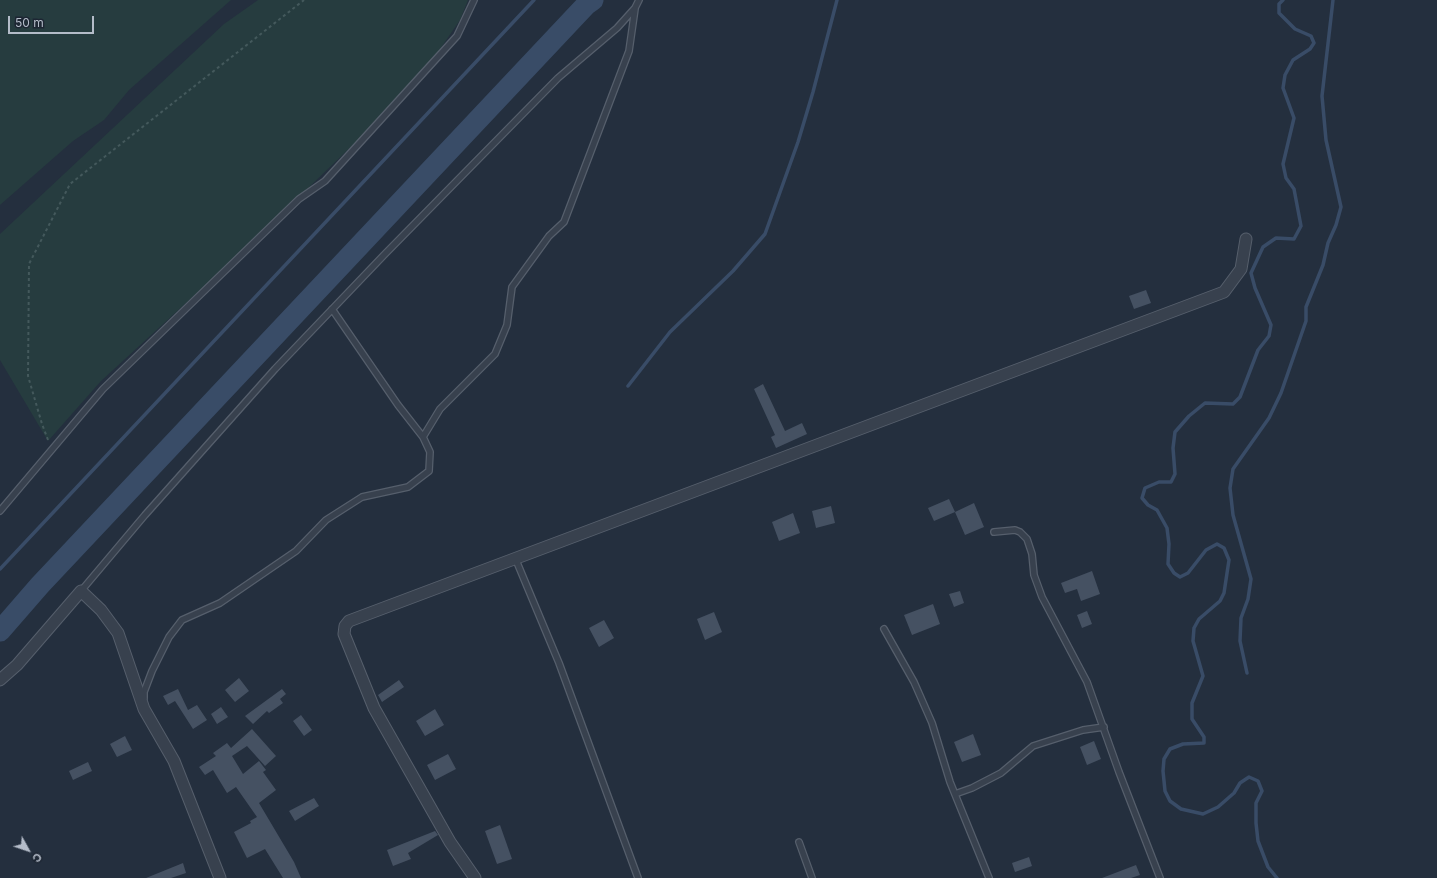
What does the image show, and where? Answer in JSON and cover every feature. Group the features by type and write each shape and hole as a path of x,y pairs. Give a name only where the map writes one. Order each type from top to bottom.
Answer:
{"street":[{"path":"475,878 450,842 374,708 344,634 345,626 349,621 516,560 1224,292 1241,270 1246,239"},
{"path":"0,680 17,665 81,591 101,610 118,633 144,709 174,761 220,878"}],"lane":[{"path":"0,511 103,389 299,199 325,181 457,36 474,0"},
{"path":"423,437 440,409 494,354 507,325 512,287 549,236 564,222 629,51 636,0"},
{"path":"81,591 145,515 275,369 558,78 616,28 635,8 639,0"},
{"path":"144,709 144,692 152,671 169,637 182,620 220,604 296,551 326,520 362,497 408,487 429,471 430,452 423,437 398,405 332,309"},
{"path":"994,532 1015,530 1020,532 1027,539 1032,554 1034,575 1042,597 1087,682 1119,772 1160,878"},
{"path":"516,560 559,663 638,878"},
{"path":"884,629 914,682 932,723 950,782 989,878"},
{"path":"955,794 972,788 1001,773 1033,746 1082,730 1104,727"},
{"path":"799,842 812,878"}],"path":[{"path":"52,449 42,424 28,376 29,264 70,184 304,0"}],"green space":[{"path":"0,0 231,0 129,90 104,120 73,141 0,205"},
{"path":"258,0 468,0 460,20 416,84 246,248 101,381 48,441 0,360 0,234 224,24"}],"building":[{"path":"1146,290 1151,303 1134,309 1129,296"},
{"path":"763,384 785,431 802,423 807,434 776,448 771,437 775,435 754,389"},
{"path":"949,499 955,512 934,521 928,508"},
{"path":"974,503 984,527 965,535 955,512"},
{"path":"831,506 835,523 816,528 812,511"},
{"path":"793,513 800,533 779,541 772,522"},
{"path":"1092,571 1100,594 1081,601 1077,589 1065,593 1061,583"},
{"path":"960,591 964,603 954,607 949,594"},
{"path":"933,604 940,624 912,635 904,615"},
{"path":"1087,611 1092,624 1082,628 1077,615"},
{"path":"714,612 722,632 705,640 697,619"},
{"path":"604,620 614,638 599,647 589,628"},
{"path":"239,678 249,691 235,702 225,690"},
{"path":"399,680 404,687 382,702 378,695"},
{"path":"178,689 188,710 197,705 207,720 193,729 175,701 168,705 163,696"},
{"path":"282,689 286,694 280,699 283,703 269,713 267,711 253,724 245,716"},
{"path":"221,707 228,717 217,724 211,714"},
{"path":"435,709 444,725 425,736 416,721"},
{"path":"301,715 312,730 304,736 293,721"},
{"path":"252,729 276,756 265,766 247,746 232,756 243,774 259,761 266,770 263,772 276,790 259,803 294,862 301,878 283,878 265,849 247,858 234,832 251,823 250,821 257,817 236,787 227,793 213,770 205,775 199,767 216,756 213,753 227,743 231,748"},
{"path":"973,734 981,755 962,762 954,742"},
{"path":"125,736 132,750 117,757 110,744"},
{"path":"1094,741 1101,759 1087,765 1080,747"},
{"path":"448,754 456,769 435,780 427,765"},
{"path":"88,762 92,771 73,780 69,771"},
{"path":"314,798 319,806 295,821 289,811"},
{"path":"500,825 512,859 497,864 485,831"},
{"path":"435,831 438,835 408,853 411,859 393,866 387,850"},
{"path":"1029,857 1032,866 1015,872 1012,863"},
{"path":"183,863 186,873 171,878 146,878"},
{"path":"1136,865 1140,875 1131,878 1102,878"}],"waterway":[{"path":"0,569 534,0"},
{"path":"0,631 40,585 586,5 593,0"},
{"path":"628,386 670,332 733,271 765,234 798,142 813,92 837,0"},
{"path":"1277,878 1268,867 1258,841 1256,803 1262,791 1258,781 1249,777 1240,783 1234,793 1218,807 1203,814 1181,809 1170,801 1165,791 1163,771 1164,759 1170,749 1183,744 1204,743 1204,737 1192,719 1192,703 1203,676 1193,641 1194,628 1199,619 1220,601 1224,593 1229,560 1224,548 1217,544 1206,550 1188,573 1180,577 1174,573 1168,564 1169,544 1167,528 1157,510 1148,505 1142,498 1145,488 1159,482 1171,482 1175,474 1173,448 1175,432 1189,416 1205,403 1233,404 1240,397 1258,350 1269,336 1271,325 1255,288 1251,273 1263,247 1276,238 1294,239 1301,226 1294,189 1286,178 1283,164 1294,118 1283,88 1285,75 1293,60 1310,49 1314,43 1311,36 1295,29 1279,13 1279,4 1283,0"},
{"path":"1247,673 1240,641 1241,618 1248,599 1251,579 1233,515 1230,488 1233,469 1269,418 1281,393 1306,321 1306,307 1323,265 1328,243 1336,225 1341,207 1326,140 1322,96 1333,0"}]}
